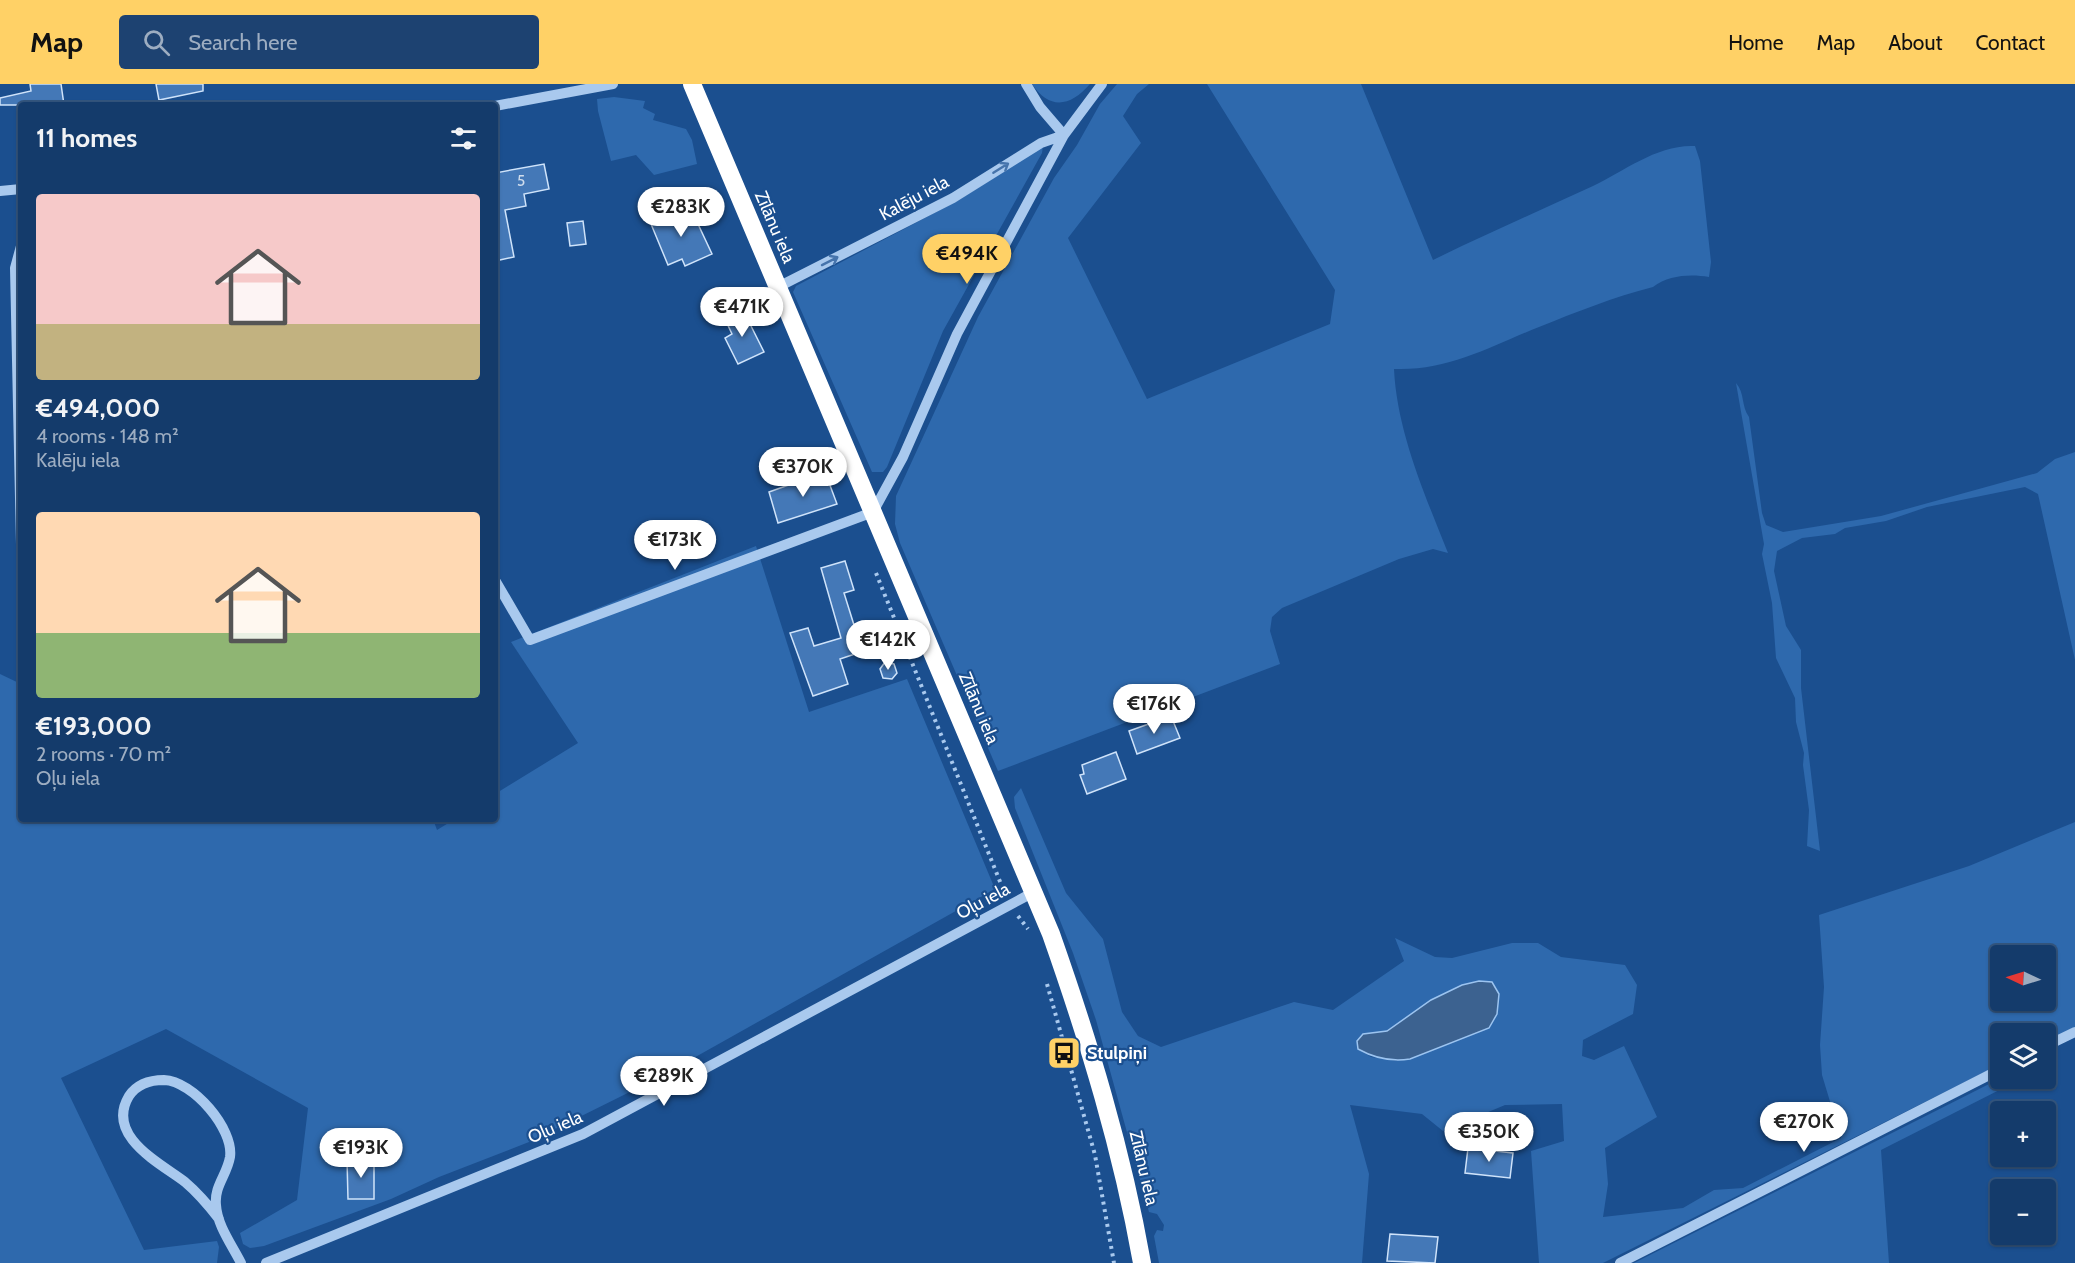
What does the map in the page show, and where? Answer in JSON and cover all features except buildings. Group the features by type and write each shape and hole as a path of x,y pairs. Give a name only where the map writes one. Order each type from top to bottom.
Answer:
{"highway":[{"name":"Zīlānu iela","path":"692,84 1034,892 1082,1021 1113,1129 1142,1263"}],"street":[{"path":"498,105 613,84"},
{"path":"1026,84 1040,107 1064,135"},
{"path":"498,585 530,640 873,512 903,457 957,334 1064,135 1102,84"},
{"name":"Kalēju iela","path":"778,287 953,198 1041,143 1064,135"},
{"path":"0,190 18,189"},
{"path":"18,257 15,268 18,406"},
{"name":"Oļu iela","path":"266,1263 583,1134 1034,892"},
{"path":"2056,1042 2075,1032"},
{"path":"1620,1263 1990,1075"},
{"path":"219,1219 216,1193 231,1155 230,1142 224,1127 187,1088 172,1080 143,1083 133,1090 126,1101 124,1116 127,1133 137,1147 204,1200 219,1219 241,1263"}],"path":[{"path":"872,563 1010,905 1034,937"},
{"path":"1047,983 1095,1155 1114,1263"}],"shaded area":[{"path":"1032,84 1090,84 1068,101 1053,102 1039,93"},
{"path":"1117,84 1149,84 1137,94 1123,116 1141,143 1068,238 1147,399 1330,324 1335,290 1207,84 1361,84 1433,260 1593,186 1655,154 1668,149 1695,146 1700,161 1711,262 1709,277 1687,276 1666,280 1653,287 1581,310 1486,350 1451,362 1414,369 1394,369 1396,393 1406,440 1448,553 1433,549 1399,559 1282,608 1272,617 1270,631 1280,664 998,771 900,543 895,524 896,496 978,317 1054,178 1077,145 1100,104"},
{"path":"614,97 645,101 643,108 655,114 653,120 686,129 692,140 697,164 654,175 636,155 611,161 597,99"},
{"path":"1043,146 1042,153 943,331 887,467 883,472 872,472 793,292 796,286 959,200"},
{"path":"1736,383 1741,391 1749,417 1762,513 1766,525 1783,532 1881,516 2037,473 2055,459 2075,452 2075,660 2038,494 2025,487 1927,507 1886,521 1845,528 1835,534 1802,538 1777,551 1774,571 1786,626 1801,650 1801,688 1820,851 1807,846 1809,810 1803,765 1804,753 1796,722 1795,698 1776,658 1772,603 1762,554 1764,544"},
{"path":"756,546 809,712 907,679 995,889 658,1078 529,1142 439,1177 391,1199 264,1246 250,1248 243,1244 240,1233 297,1200 308,1108 166,1029 61,1078 144,1250 217,1241 219,1247 217,1263 0,1263 0,674 18,683 18,822 434,822 437,830 450,822 498,822 498,792 578,743 511,642"},
{"path":"1021,788 1066,893 1103,939 1122,1012 1138,1036 1161,1047 1294,1002 1333,1010 1404,961 1395,938 1435,957 1452,958 1512,943 1538,943 1561,957 1625,965 1637,985 1633,1014 1583,1040 1582,1056 1594,1060 1624,1046 1657,1117 1605,1148 1608,1184 1603,1217 1683,1208 1714,1190 1743,1188 1841,1138 1822,1075 1820,1045 1824,987 1819,915 1969,866 2075,822 2075,1027 2056,1036 2056,1023 1990,1023 1990,1070 1603,1263 1539,1263 1531,1151 1564,1141 1562,1104 1505,1105 1443,1131 1422,1114 1350,1105 1369,1174 1362,1263 1159,1263 1154,1236 1157,1230 1163,1231 1164,1225 1157,1214 1149,1212 1096,1020 1073,953 1015,808 1014,797","holes":["1404,1020 1397,1061 1371,1057 1358,1049 1363,1035 1386,1031"]},
{"path":"1479,981 1492,982 1499,994 1497,1014 1489,1028 1410,1059 1383,1058 1358,1049 1357,1041 1363,1034 1387,1031 1431,1000 1462,985"},
{"path":"1990,1084 1990,1089 2001,1089 1881,1150 1889,1263 1634,1263"}],"place":[{"name":"Stulpiņi","path":"1064,1053"}]}
